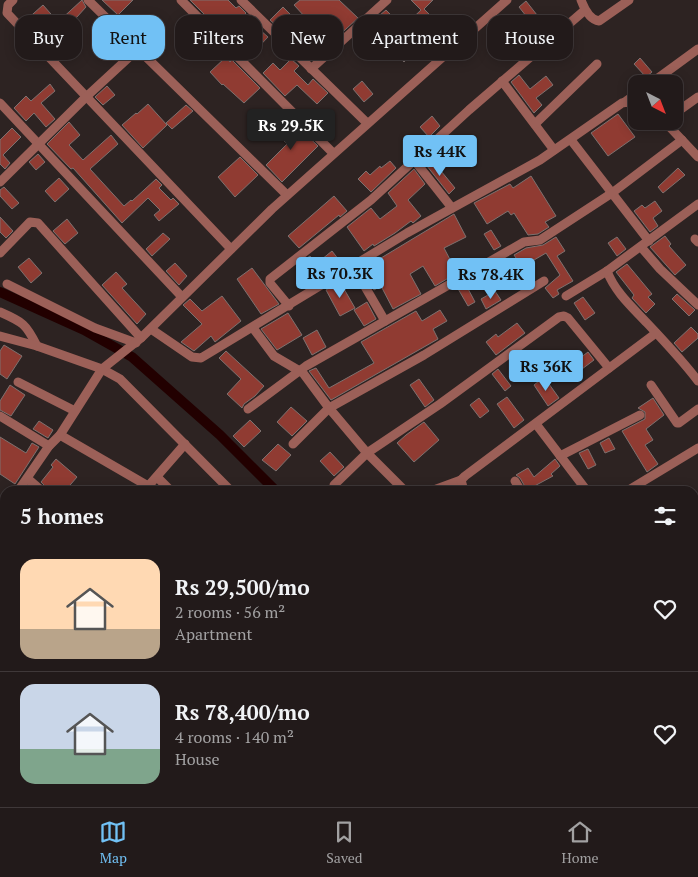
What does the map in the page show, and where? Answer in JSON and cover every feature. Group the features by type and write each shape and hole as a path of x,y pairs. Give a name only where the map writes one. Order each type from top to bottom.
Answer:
{"street":[{"path":"12,0 3,7 7,13 231,249"},
{"path":"88,0 103,15"},
{"path":"182,0 333,153"},
{"path":"241,0 367,123"},
{"path":"311,69 387,0"},
{"path":"581,0 585,10 595,21 599,22 629,0"},
{"path":"22,486 49,446 60,435 102,369 136,342 287,195 501,2"},
{"path":"289,306 270,283 270,279 371,200 502,81 585,10"},
{"path":"662,75 698,49"},
{"path":"0,182 126,60"},
{"path":"149,60 287,195"},
{"path":"535,124 597,64"},
{"path":"502,81 554,150"},
{"path":"683,108 698,98"},
{"path":"151,328 197,359 201,358 407,233 571,140 628,100"},
{"path":"0,103 182,297"},
{"path":"673,130 698,157"},
{"path":"571,140 650,241"},
{"path":"248,409 300,370 524,242 540,240 612,193 682,140"},
{"path":"414,160 452,208"},
{"path":"566,296 607,271 698,204"},
{"path":"0,253 30,222 38,223 136,342"},
{"path":"640,247 698,305"},
{"path":"354,266 385,321"},
{"path":"607,271 611,281 622,296 682,360 698,381"},
{"path":"293,444 329,408 424,355 544,280"},
{"path":"7,284 95,328 136,342"},
{"path":"0,312 15,318 27,328 37,346"},
{"path":"334,485 367,453 440,404 559,317 564,316 568,318 609,368"},
{"path":"253,328 274,356 300,370 367,453 400,486"},
{"path":"445,486 461,480 656,333"},
{"path":"0,336 37,346 102,369 120,379 226,486"},
{"path":"18,382 75,411"},
{"path":"651,386 679,423 698,409"},
{"path":"560,456 640,415"},
{"path":"0,416 49,446"},
{"path":"536,424 582,486"},
{"path":"60,435 143,486"},
{"path":"148,486 185,444"},
{"path":"635,486 698,448"},
{"path":"157,477 166,486"},
{"path":"28,478 37,486"},
{"path":"461,480 463,486"},
{"path":"515,481 518,486"}],"building":[{"path":"82,0 86,7 79,15 66,15"},
{"path":"102,0 133,0 118,15"},
{"path":"190,0 228,0 236,8 239,6 246,13 244,15 205,15"},
{"path":"300,0 339,0 355,15 353,15 353,23 343,32 343,15 303,15 294,5"},
{"path":"411,0 433,0 424,9 430,15 416,15 421,10"},
{"path":"526,1 537,15 525,15 519,7"},
{"path":"43,5 52,15 32,15"},
{"path":"283,7 291,15 275,15"},
{"path":"386,10 391,15 380,15"},
{"path":"262,32 268,37 262,43"},
{"path":"640,58 652,72 648,75 644,75 634,64"},
{"path":"223,60 230,62 232,60 260,88 244,103 222,85 210,72"},
{"path":"292,60 299,66 294,71 308,85 313,79 328,93 317,104 297,85 285,96 263,73 273,63 280,70"},
{"path":"519,75 530,89 546,76 553,85 536,98 542,105 534,113 511,82"},
{"path":"362,81 373,94 364,102 353,89"},
{"path":"50,84 55,91 41,103 55,119 46,127 34,113 26,121 14,108 26,96 31,101"},
{"path":"107,86 115,95 103,105 95,97"},
{"path":"148,104 167,125 143,148 122,125"},
{"path":"186,105 193,111 172,129 166,123"},
{"path":"618,114 635,137 608,156 591,133"},
{"path":"432,116 440,126 429,137 420,127"},
{"path":"286,120 298,131 300,129 318,146 282,182 266,165 287,144 275,132"},
{"path":"69,122 80,135 69,145 83,160 111,135 118,144 90,169 124,206 156,179 162,185 159,188 171,200 173,198 179,204 159,221 154,215 160,210 148,198 122,223 73,168 71,169 47,144"},
{"path":"12,128 21,137 3,155 10,163 5,169 0,164 0,140"},
{"path":"38,154 45,162 36,170 29,162"},
{"path":"240,157 258,175 235,197 218,177"},
{"path":"427,158 455,188 449,194 423,161"},
{"path":"390,161 396,168 371,192 358,179 366,171 370,175 380,166 381,168"},
{"path":"678,168 685,175 663,193 658,187"},
{"path":"414,169 425,184 408,200 421,216 413,223 411,221 395,233 374,246 373,244 364,251 347,227 371,208 380,219 397,206 388,193"},
{"path":"531,176 556,216 545,222 549,227 538,234 528,235 514,213 511,215 508,211 487,224 474,203 510,184 513,188"},
{"path":"59,178 69,189 55,202 45,191"},
{"path":"4,187 19,203 12,209 0,196 0,190"},
{"path":"334,196 347,211 340,217 339,215 299,248 288,236"},
{"path":"655,201 662,211 653,218 658,226 650,232 634,211 642,205 645,208"},
{"path":"454,214 466,237 444,248 457,273 435,286 423,266 410,274 421,294 393,309 381,286 374,290 361,268"},
{"path":"0,217 13,231 6,238 0,232"},
{"path":"67,219 78,233 65,244 53,231"},
{"path":"491,230 501,246 494,250 484,234"},
{"path":"163,233 170,239 152,256 146,249"},
{"path":"665,236 671,244 669,246 686,265 675,275 650,247"},
{"path":"556,237 565,251 557,256 573,281 557,290 559,294 553,298 545,288 560,275 546,253 522,267 514,255 526,248 543,245"},
{"path":"617,237 626,249 617,256 608,243"},
{"path":"332,251 342,264 335,270 333,267 315,280 301,262 310,256 316,264"},
{"path":"29,258 42,273 31,283 18,267"},
{"path":"175,263 187,276 179,285 166,271"},
{"path":"627,264 652,294 648,297 655,304 646,313 632,298 634,295 616,272"},
{"path":"252,268 279,304 261,314 237,279"},
{"path":"116,272 127,284 122,288 146,314 137,324 102,285"},
{"path":"340,282 355,308 340,316 326,290"},
{"path":"465,283 475,302 468,306 457,287"},
{"path":"495,291 501,300 486,309 481,299"},
{"path":"677,294 695,310 689,316 672,299"},
{"path":"222,296 241,321 215,342 211,336 194,351 181,342 202,324 183,305 190,299 202,311"},
{"path":"583,297 595,313 585,320 574,303"},
{"path":"367,302 376,319 364,326 354,310"},
{"path":"440,310 447,321 433,329 438,339 331,400 309,371 316,368 329,388 374,363 361,342 416,311 422,321"},
{"path":"288,313 302,335 277,350 261,329"},
{"path":"517,323 525,333 496,355 486,342 496,334 498,337"},
{"path":"691,327 698,334 698,338 682,352 674,343"},
{"path":"317,330 326,347 312,355 303,338"},
{"path":"4,345 22,356 7,379 0,374 0,351"},
{"path":"226,351 264,386 242,408 227,394 241,379 219,358"},
{"path":"588,352 594,360 582,369 576,361"},
{"path":"498,369 511,386 505,391 492,374"},
{"path":"544,377 559,398 548,406 534,385"},
{"path":"419,379 434,400 425,407 410,385"},
{"path":"10,385 25,395 11,416 0,410 0,401"},
{"path":"507,397 524,420 514,428 497,404"},
{"path":"479,398 489,411 480,418 470,405"},
{"path":"653,398 664,415 646,429 653,440 645,445 658,464 647,472 622,431 645,419 645,412 638,408"},
{"path":"291,407 307,421 292,436 277,422"},
{"path":"250,420 261,431 244,447 233,436"},
{"path":"39,421 53,430 48,438 33,429"},
{"path":"424,422 439,440 414,462 397,443"},
{"path":"0,437 26,453 32,443 39,447 15,484 0,474"},
{"path":"609,438 615,449 605,453 600,443"},
{"path":"278,444 291,455 276,471 262,460"},
{"path":"588,449 596,465 588,469 579,453"},
{"path":"330,452 344,467 334,476 320,461"},
{"path":"56,459 77,477 69,486 45,486 41,482 53,467 51,465"},
{"path":"555,459 560,466 551,474 553,476 534,486 525,486 516,475 528,468 534,477"}],"waterway":[{"path":"0,292 84,330 132,357 220,435 271,486"}]}
